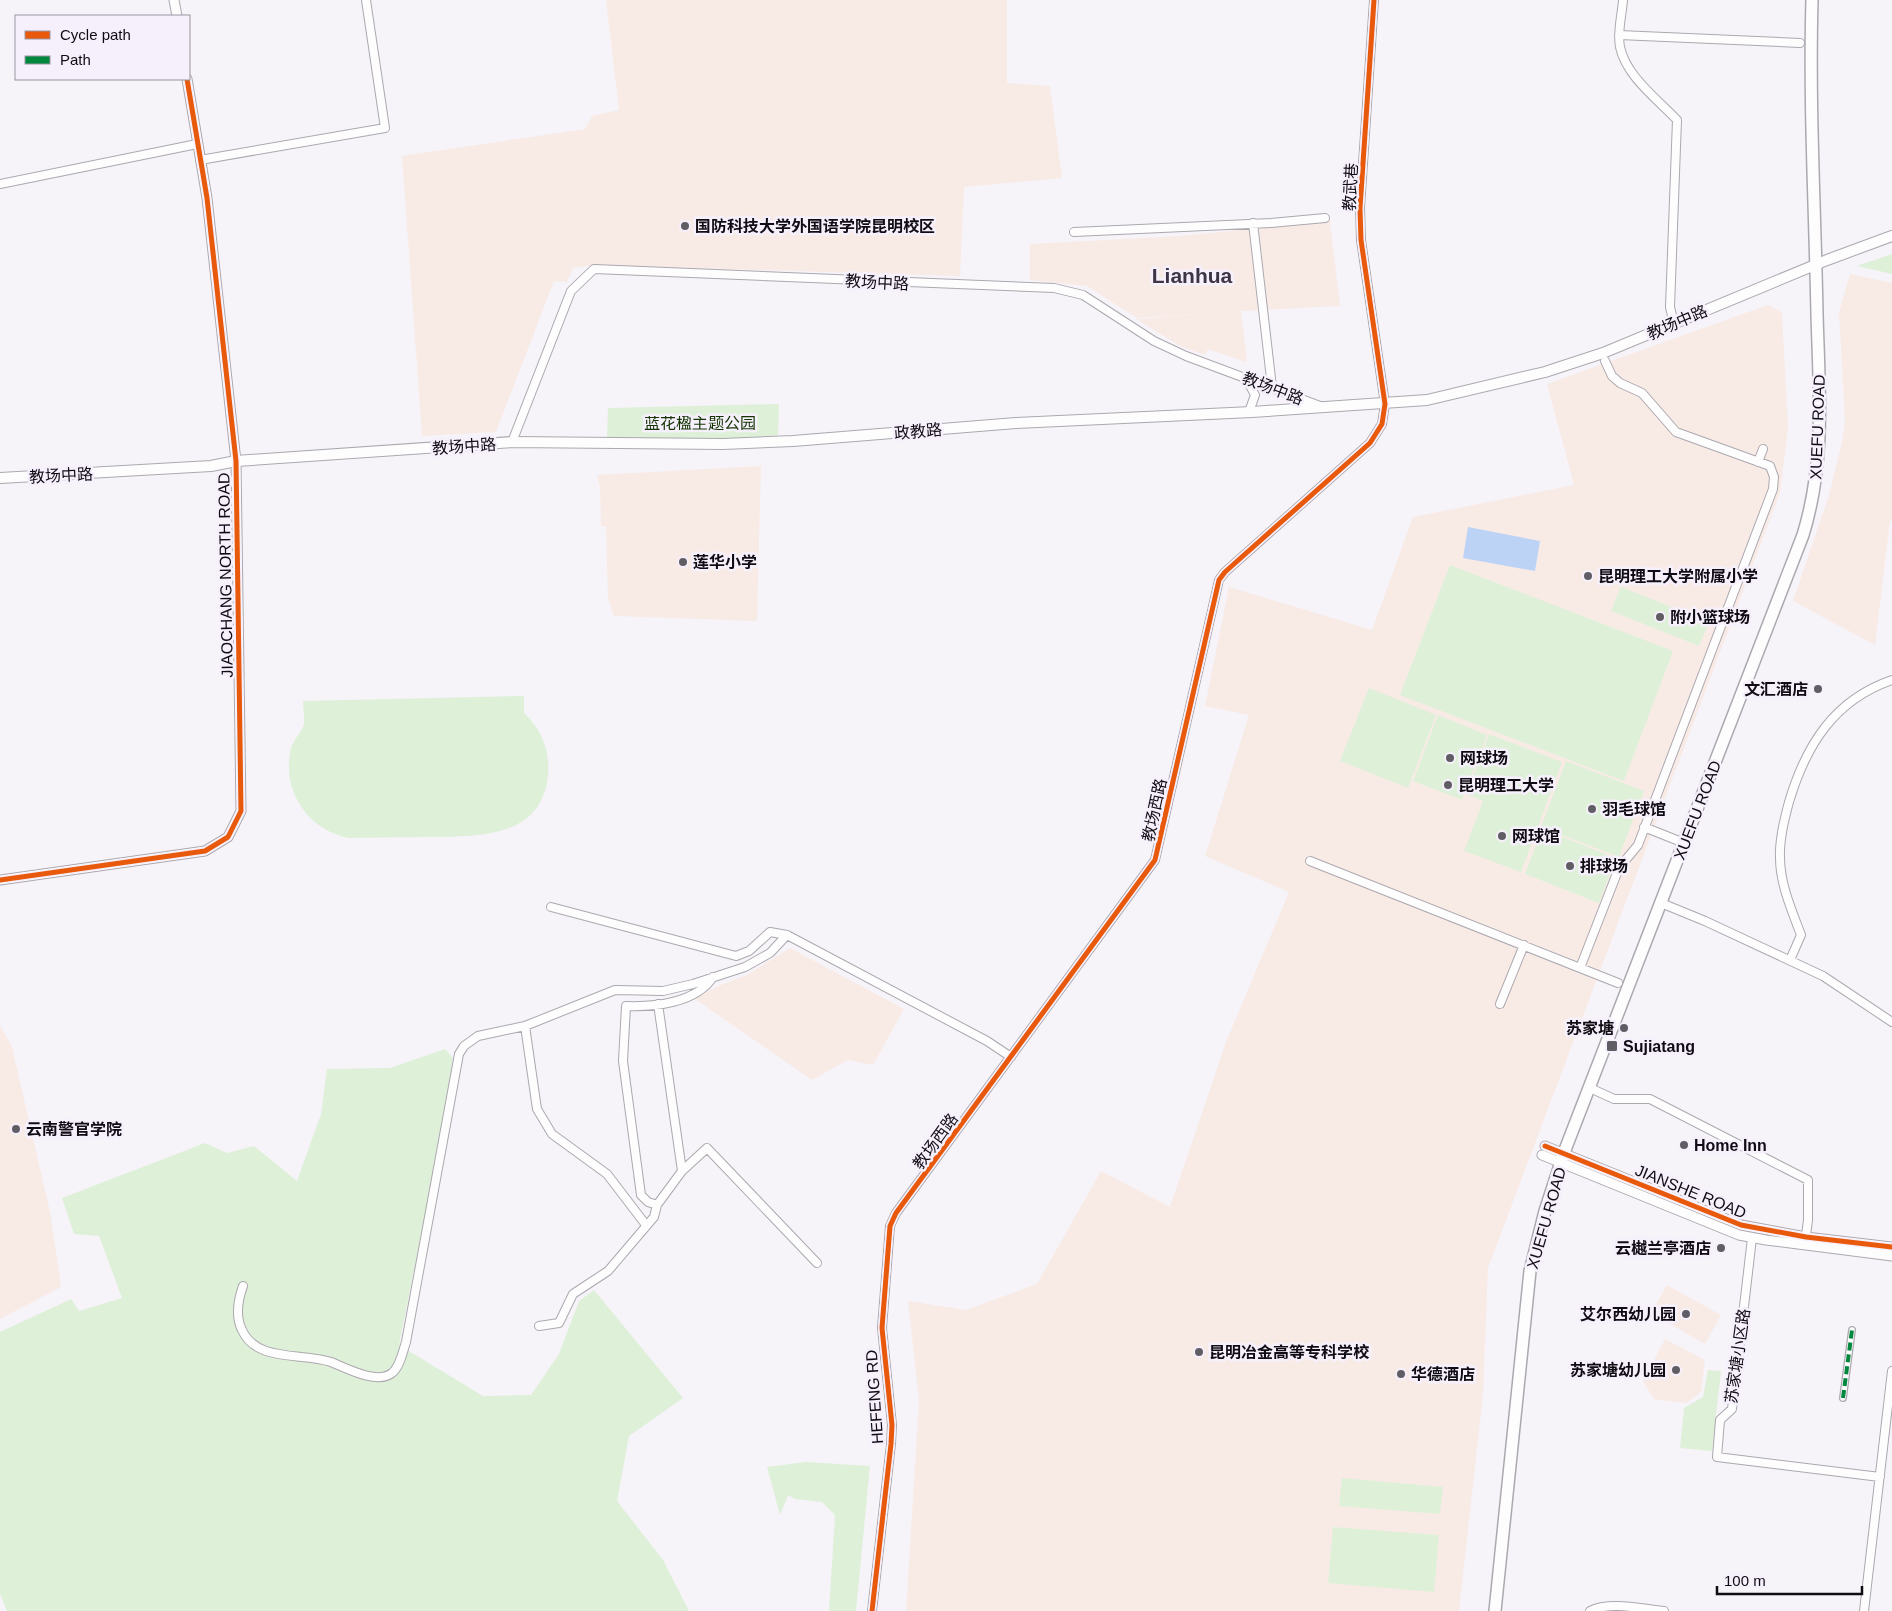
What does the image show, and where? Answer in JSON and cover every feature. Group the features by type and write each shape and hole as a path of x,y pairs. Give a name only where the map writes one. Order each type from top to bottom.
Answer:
{"main road":[{"name":"XUEFU ROAD","path":"1496,1611 1530,1271 1539,1230 1563,1158 1811,510 1819,460 1820,422 1811,51 1812,0"},
{"name":"教场中路","path":"1325,408 1427,400 1545,372 1603,353 1816,265 1892,236"},
{"name":"政教路","path":"512,442 743,443 1016,423 1325,408"},
{"name":"教场中路","path":"0,478 211,466 236,462 512,442"}],"street":[{"path":"174,0 177,15"},
{"path":"200,160 385,128 366,0"},
{"name":"教武巷","path":"1374,0 1360,208 1361,232 1385,404"},
{"path":"1623,0 1620,47 1632,73 1677,120 1670,307 1674,324"},
{"path":"1620,36 1800,43"},
{"name":"JIAOCHANG NORTH ROAD","path":"0,880 205,851 228,837 241,811 236,462 207,198 187,80"},
{"path":"0,184 198,144"},
{"path":"1074,232 1325,218"},
{"path":"1253,223 1272,387"},
{"name":"教场中路","path":"512,442 571,290 594,270 1071,290 1084,295 1154,341 1186,356 1325,408"},
{"path":"1580,968 1619,868 1638,845 1773,490 1774,478 1770,466 1676,432 1642,393 1620,383 1612,376 1605,362"},
{"path":"1246,377 1252,385 1255,395 1248,412"},
{"name":"教场西路","path":"896,1213 1155,860 1219,580 1224,572 1370,444 1382,424 1385,404"},
{"path":"1758,462 1763,449"},
{"path":"1790,960 1801,935 1790,904 1780,860 1781,837 1793,788 1807,753 1822,730 1839,711 1870,688 1892,680"},
{"path":"1644,827 1684,844"},
{"path":"1310,861 1618,983"},
{"path":"1661,903 1823,976 1892,1022"},
{"path":"551,907 736,956 749,951 770,932 787,935 987,1040 1011,1057"},
{"path":"244,1286 238,1312 240,1327 246,1339 254,1347 266,1352 322,1359 378,1378 392,1373 400,1361 406,1342 459,1054 464,1046 478,1036 525,1026 615,990 663,990 693,984 745,967 770,952 787,935"},
{"path":"1500,1004 1524,945"},
{"path":"657,1205 648,1202 641,1195 623,1061 626,1006 658,1004 690,996 707,986 713,977"},
{"path":"658,1004 682,1171"},
{"path":"525,1026 538,1109 552,1134 607,1174 646,1225"},
{"path":"1590,1088 1614,1099 1650,1099 1808,1180 1808,1220 1805,1241"},
{"path":"539,1326 560,1323 573,1294 608,1270 654,1217 657,1205 682,1171 707,1148 817,1263"},
{"name":"JIANSHE ROAD","path":"1543,1151 1749,1228 1805,1241 1892,1256"},
{"name":"JIANSHE ROAD","path":"1563,1158 1726,1230 1752,1238 1892,1247"},
{"name":"HEFENG RD","path":"872,1611 891,1444 892,1425 882,1328 890,1226 896,1213"},
{"name":"苏家塘小区路","path":"1752,1238 1732,1409 1720,1420 1717,1457 1880,1477"},
{"path":"1844,1398 1852,1330"},
{"path":"1864,1611 1892,1371"},
{"path":"1590,1611 1598,1607 1607,1607 1664,1611"}],"shaded area":[{"name":"国防科技大学外国语学院昆明校区","path":"606,0 1007,0 1007,83 1050,86 1062,178 964,187 960,276 594,265 573,268 567,282 554,281 496,432 422,436 402,156 585,129 592,116 619,110"},
{"path":"1330,221 1340,306 1241,311 1247,362 1208,349 1205,355 1180,346 1136,319 1214,313 1137,318 1087,286 1030,280 1030,244 1181,236"},
{"path":"1850,274 1892,283 1892,521 1890,521 1875,645 1793,601 1829,495 1842,442 1845,421 1839,313"},
{"name":"昆明理工大学","path":"1768,305 1782,313 1788,428 1780,493 1488,1268 1483,1395 1459,1611 906,1611 919,1400 908,1301 966,1310 1037,1284 1101,1171 1170,1207 1226,1042 1289,892 1205,856 1249,715 1205,706 1229,587 1372,630 1413,517 1574,485 1547,384"},
{"name":"莲华小学","path":"761,466 757,621 614,616 608,598 606,527 601,526 600,487 597,475"},
{"path":"790,948 904,1009 873,1065 848,1060 812,1080 695,999 718,986 747,975"},
{"name":"云南警官学院","path":"0,1025 12,1047 50,1212 61,1287 0,1319"},
{"name":"艾尔西幼儿园","path":"1667,1285 1721,1315 1705,1344 1651,1313"},
{"name":"苏家塘幼儿园","path":"1665,1339 1705,1360 1701,1392 1686,1403 1654,1399 1643,1381"}],"green space":[{"path":"1892,254 1892,274 1857,266"},
{"name":"蓝花楹主题公园","path":"779,404 778,435 741,439 607,438 608,408"},
{"path":"1450,565 1673,651 1624,781 1400,695"},
{"name":"附小篮球场","path":"1621,587 1709,622 1699,646 1611,611"},
{"path":"1369,688 1436,715 1408,788 1340,761"},
{"path":"524,696 524,713 536,726 544,741 548,757 548,775 543,796 534,812 521,822 505,830 487,834 449,837 349,838 334,834 310,817 300,806 294,793 290,779 289,764 291,748 304,724 303,701"},
{"name":"网球场","path":"1438,715 1487,735 1462,800 1413,781"},
{"path":"1489,734 1562,762 1521,872 1464,851 1483,801 1466,794"},
{"name":"羽毛球馆","path":"1566,761 1644,791 1619,857 1541,827"},
{"name":"排球场","path":"1542,829 1616,858 1599,903 1525,874"},
{"path":"445,1049 453,1058 446,1110 399,1345 483,1396 531,1395 559,1354 579,1301 594,1290 683,1398 629,1436 617,1501 663,1560 689,1611 7,1611 0,1594 0,1332 71,1299 79,1311 122,1298 99,1236 74,1234 62,1198 205,1143 227,1153 254,1146 297,1181 321,1114 327,1069 390,1068"},
{"path":"1708,1370 1721,1371 1712,1451 1680,1448 1684,1408 1703,1397"},
{"path":"806,1462 870,1466 856,1611 829,1611 835,1515 822,1502 795,1499 788,1495 780,1515 767,1467"},
{"path":"1342,1478 1443,1487 1440,1514 1339,1506"},
{"path":"1333,1527 1439,1535 1434,1592 1328,1583"}],"water":[{"path":"1468,527 1540,541 1535,571 1463,558"}],"marked path":[{"path":"1843,1398 1852,1330"}],"cycle path":[{"path":"872,1611 892,1425 882,1328 890,1226 896,1213 1155,860 1219,580 1225,572 1370,443 1382,424 1385,404 1361,240 1360,208 1374,0"},
{"path":"0,880 205,851 228,837 241,811 236,461 207,198 187,80"},
{"path":"1545,1146 1741,1225 1806,1237 1892,1247"}],"place":[{"name":"国防科技大学外国语学院昆明校区","path":"685,226"},
{"name":"莲华小学","path":"683,562"},
{"name":"昆明理工大学附属小学","path":"1588,576"},
{"name":"附小篮球场","path":"1660,617"},
{"name":"文汇酒店","path":"1818,689"},
{"name":"网球场","path":"1450,758"},
{"name":"昆明理工大学","path":"1448,785"},
{"name":"羽毛球馆","path":"1592,809"},
{"name":"网球馆","path":"1502,836"},
{"name":"排球场","path":"1570,866"},
{"name":"苏家塘","path":"1624,1028"},
{"name":"Sujiatang","path":"1612,1046"},
{"name":"云南警官学院","path":"16,1129"},
{"name":"Home Inn","path":"1684,1145"},
{"name":"云樾兰亭酒店","path":"1721,1248"},
{"name":"艾尔西幼儿园","path":"1686,1314"},
{"name":"昆明冶金高等专科学校","path":"1199,1352"},
{"name":"苏家塘幼儿园","path":"1676,1370"},
{"name":"华德酒店","path":"1401,1374"}],"district":[{"name":"Lianhua","path":"1192,276"}]}
